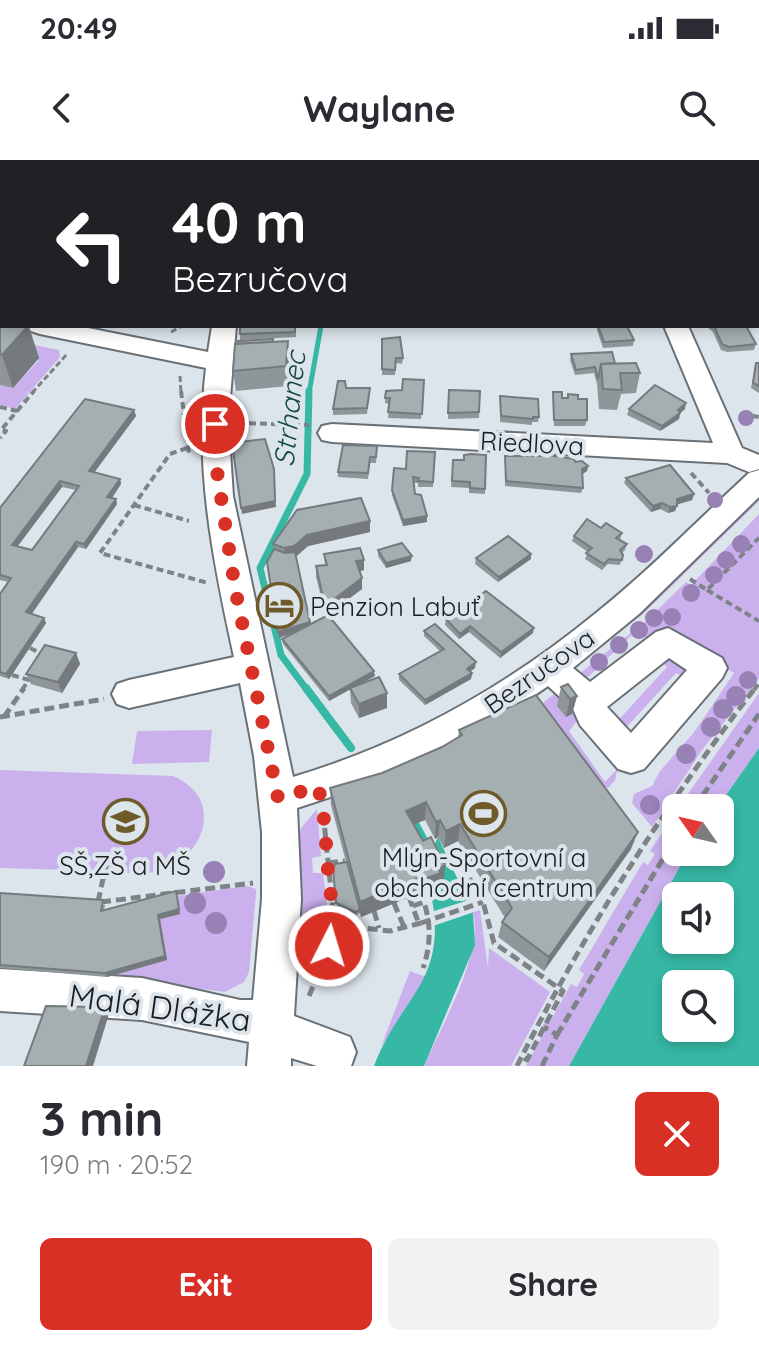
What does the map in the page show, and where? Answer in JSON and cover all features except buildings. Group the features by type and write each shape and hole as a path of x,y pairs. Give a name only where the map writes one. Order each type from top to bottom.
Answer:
{"street":[{"path":"50,328 221,363"},
{"path":"224,328 215,458 235,588 278,798 282,861 276,1040"},
{"path":"677,328 731,454 759,466"},
{"name":"Riedlova","path":"332,433 731,454"},
{"name":"Bezručova","path":"278,798 318,787 426,741 550,667 631,601 759,480"},
{"path":"129,694 252,667"},
{"path":"550,667 589,702"},
{"name":"Malá Dlážka","path":"0,990 142,999 240,1021 276,1040 335,1052"}],"path":[{"path":"169,334 179,328"},
{"path":"0,438 6,431 1,430 70,351"},
{"path":"179,376 183,424"},
{"path":"0,407 17,411"},
{"path":"231,423 300,425"},
{"path":"188,448 170,454 100,553 210,584"},
{"path":"134,505 189,521"},
{"path":"101,528 116,531"},
{"path":"707,590 759,538"},
{"path":"687,578 759,621"},
{"path":"2,717 45,656 30,648"},
{"path":"12,675 29,680"},
{"path":"517,1066 557,987 641,851 706,752 759,683"},
{"path":"2,717 129,694"},
{"path":"704,794 759,714"},
{"path":"276,1040 338,925 327,863 324,807 318,787"},
{"path":"632,839 641,851"},
{"path":"455,852 483,902 494,943 563,991 527,1060 521,1056"},
{"path":"542,1066 557,1035 662,860"},
{"path":"327,863 345,861"},
{"path":"101,902 106,865"},
{"path":"86,901 101,902 240,883"},
{"path":"409,897 420,924"},
{"path":"413,906 424,902 431,929 431,947 423,968"},
{"path":"338,925 390,931 483,902"},
{"path":"394,903 404,927"},
{"path":"374,911 379,930"},
{"path":"544,1027 557,1035"}],"shaded area":[{"path":"20,342 59,350 60,357 15,409 0,405 0,385 13,388 39,360 20,355"},
{"path":"759,494 759,501 644,613 570,671 571,662"},
{"path":"759,514 759,678 702,750 673,794 662,794 662,812 652,827 632,803 634,794 652,786 660,771 695,731 734,673 713,660 716,655 680,634 650,639 635,632 586,679 574,678 646,621 686,582 691,585"},
{"path":"656,658 671,658 684,667 687,679 676,673 622,732 613,726 667,667"},
{"path":"562,688 569,711 577,707 580,717 569,731 605,782 618,768 615,780 608,788 600,786 542,707"},
{"path":"759,693 759,748 727,794 688,794"},
{"path":"212,730 209,762 132,764 137,731"},
{"path":"759,748 759,1066 569,1066 662,899 662,954 734,954 734,882 671,882 680,866 734,866 734,794 727,794"},
{"path":"0,770 173,776 191,787 199,797 204,817 200,837 181,860 154,872 0,868"},
{"path":"317,809 321,856 312,858 313,873 323,873 327,932 320,952 312,957 292,957 298,843 301,828"},
{"path":"662,833 662,866 680,866 671,882 662,882 662,899 569,1066 526,1066 544,1033 540,1030 546,1020 550,1022 571,984 577,987 584,974 579,970 643,862 648,865 655,854 650,851"},
{"path":"438,837 473,912 475,945 424,1066 374,1066 427,971 433,951 435,927 432,899 444,882 430,854"},
{"path":"247,886 256,889 256,893 249,972 244,982 225,992 105,977 167,960 160,919 177,896"},
{"path":"480,910 488,968 489,948 550,992 511,1066 424,1066 467,968 475,929 473,912"},
{"path":"410,971 426,977 381,1047"}],"pier":[{"path":"472,899 477,911 433,926 431,912"}],"waterway":[{"name":"Strhanec","path":"309,393 321,328"},
{"name":"Strhanec","path":"307,690 281,655 260,568 307,474 309,391"},
{"name":"Strhanec","path":"306,688 351,748"},
{"name":"Strhanec","path":"412,818 427,846"}],"place":[{"name":"Penzion Labuť","path":"279,606"},
{"name":"Mlýn-Sportovní a obchodní centrum","path":"484,814"},
{"name":"SŠ,ZŠ a MŠ","path":"125,822"}],"route":[{"path":"215,424 215,458 235,588 278,798 318,787 324,807 327,863 338,925 329,946"}]}
